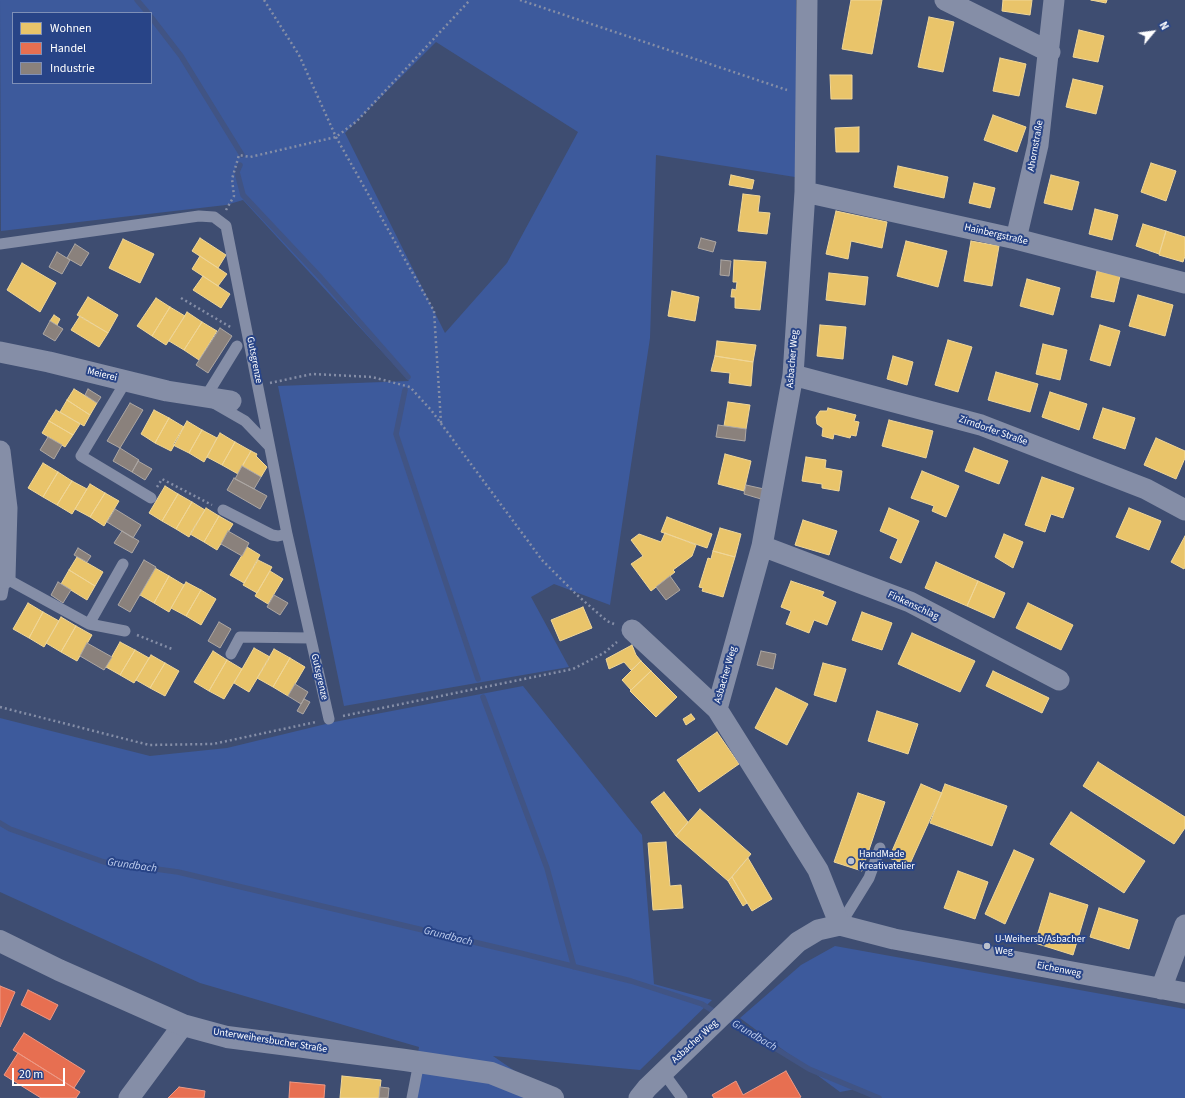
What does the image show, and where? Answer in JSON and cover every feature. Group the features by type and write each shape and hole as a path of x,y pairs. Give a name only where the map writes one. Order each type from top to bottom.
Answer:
{"street":[{"name":"Asbacher Weg","path":"717,709 762,546 794,375 805,192 807,0"},
{"path":"945,0 1050,52"},
{"name":"Ahornstraße","path":"1016,239 1038,145 1050,52 1054,0"},
{"name":"Hainbergstraße","path":"805,192 1016,239 1185,283"},
{"name":"Meierei","path":"0,352 204,398 231,401"},
{"name":"Zirndorfer Straße","path":"794,375 981,425 1146,489 1185,510"},
{"path":"0,455 7,508 3,586"},
{"name":"Finkenschlag","path":"762,546 910,602 1059,680"},
{"name":"Asbacher Weg","path":"632,630 717,709 818,870 840,925 818,930 798,942 724,1015 663,1072 639,1098"},
{"name":"Eichenweg","path":"840,925 894,938 1185,993"},
{"path":"1162,989 1185,925"},
{"name":"Unterweihersbucher Straße","path":"0,941 59,970 182,1025 227,1036 491,1073 553,1098"},
{"path":"129,1098 182,1025"}],"lane":[{"path":"0,244 199,216 220,220"},
{"name":"Gutsgrenze","path":"220,220 226,226 228,233 287,534 329,719"},
{"path":"204,398 237,346"},
{"path":"126,381 81,456 151,498"},
{"name":"Meierei","path":"204,398 245,421 271,448"},
{"path":"223,510 272,535 278,536 287,534"},
{"path":"89,624 124,564"},
{"path":"3,586 89,624 125,630"},
{"path":"232,654 240,637 310,638"},
{"path":"840,925 865,884 880,848"},
{"path":"412,1098 419,1062"},
{"path":"663,1072 682,1098"}],"path":[{"path":"264,0 299,55 336,137 434,311 441,423"},
{"path":"220,220 234,196 232,179 239,155 250,157 336,137 357,121 470,0"},
{"path":"520,0 807,97"},
{"path":"181,298 249,338"},
{"path":"259,385 312,374 372,377 410,387 441,423 542,560 577,595 607,621 632,630"},
{"path":"151,498 162,479 223,510"},
{"path":"125,630 172,649"}],"shaded area":[{"path":"0,0 796,0 797,91 795,177 656,155 650,338 610,605 554,584 531,597 569,667 344,706 278,386 409,381 243,200 226,205 1,231","holes":["436,42 578,132 507,263 445,333 345,133"]},
{"path":"523,686 642,835 654,984 712,1000 640,1070 493,1056 554,1098 411,1098 419,1047 200,983 0,892 0,718 150,756 227,748 334,722"},
{"path":"835,946 1185,1009 1185,1098 875,1098 861,1088 840,1092 740,1018 801,965"}],"building: Wohnen":[{"path":"851,0 882,0 872,54 842,49"},
{"path":"1003,0 1032,0 1030,15 1002,11"},
{"path":"1091,0 1107,0 1106,3"},
{"path":"929,17 954,22 943,72 918,67"},
{"path":"1079,30 1104,36 1098,62 1073,57"},
{"path":"1000,58 1026,64 1019,96 993,91"},
{"path":"830,75 852,75 852,99 831,99"},
{"path":"1073,79 1103,86 1096,114 1066,107"},
{"path":"993,115 1026,127 1017,152 984,140"},
{"path":"859,127 859,152 836,152 835,128"},
{"path":"1151,163 1176,171 1166,201 1141,192"},
{"path":"898,166 948,177 944,198 894,187"},
{"path":"731,175 754,180 752,189 729,185"},
{"path":"1051,175 1079,182 1072,210 1044,203"},
{"path":"974,183 995,188 990,208 969,203"},
{"path":"743,194 760,196 758,212 770,213 767,234 738,231"},
{"path":"1095,209 1118,215 1112,240 1089,234"},
{"path":"836,211 887,222 882,248 851,241 848,259 826,254"},
{"path":"1143,224 1166,231 1159,254 1136,246"},
{"path":"1166,231 1185,237 1185,256 1183,262 1159,255"},
{"path":"200,238 226,255 218,268 192,251"},
{"path":"123,239 154,254 140,283 109,268"},
{"path":"906,241 947,251 938,287 897,276"},
{"path":"971,241 999,246 992,286 964,281"},
{"path":"200,256 227,274 218,286 192,269"},
{"path":"734,260 766,262 760,310 735,308 735,297 731,297 732,289 736,290 737,282 733,282"},
{"path":"22,263 56,283 40,312 7,290"},
{"path":"1097,271 1120,276 1114,302 1091,297"},
{"path":"829,273 868,277 865,305 826,300"},
{"path":"203,276 230,294 221,308 193,290"},
{"path":"1027,279 1060,288 1053,315 1020,306"},
{"path":"672,291 699,297 695,321 668,316"},
{"path":"1138,295 1173,305 1165,336 1129,326"},
{"path":"88,297 118,315 108,333 77,315"},
{"path":"156,298 170,307 152,336 137,326"},
{"path":"170,307 185,316 166,345 152,336"},
{"path":"187,312 202,322 184,350 169,341"},
{"path":"54,315 60,319 57,325 50,321"},
{"path":"80,316 108,333 99,347 71,330"},
{"path":"202,322 217,331 199,360 184,350"},
{"path":"820,325 846,327 843,359 817,356"},
{"path":"1100,325 1120,331 1110,366 1090,360"},
{"path":"948,340 972,347 958,392 935,385"},
{"path":"717,341 756,345 753,362 715,356"},
{"path":"1043,344 1067,350 1060,380 1036,374"},
{"path":"715,356 753,362 751,386 729,383 730,373 711,371"},
{"path":"893,356 913,362 907,385 887,379"},
{"path":"996,372 1038,384 1030,412 988,400"},
{"path":"74,389 97,403 90,415 67,400"},
{"path":"1050,392 1087,404 1079,430 1042,417"},
{"path":"67,400 90,415 84,426 60,412"},
{"path":"728,402 750,405 746,429 724,426"},
{"path":"828,408 856,415 854,421 859,422 856,436 851,435 850,438 834,434 833,439 822,436 823,428 817,424 816,417 820,411 827,411"},
{"path":"1103,408 1135,418 1125,449 1093,438"},
{"path":"56,410 80,424 73,435 49,421"},
{"path":"154,410 169,418 155,443 141,434"},
{"path":"169,418 184,427 171,451 155,443"},
{"path":"889,420 933,431 926,458 882,446"},
{"path":"49,421 73,435 65,447 42,433"},
{"path":"187,421 202,430 189,453 173,445"},
{"path":"202,430 217,438 204,462 189,453"},
{"path":"220,433 235,442 222,465 207,457"},
{"path":"1156,438 1185,451 1185,458 1176,479 1144,465"},
{"path":"235,442 251,451 238,474 222,465"},
{"path":"974,448 1008,461 999,484 965,471"},
{"path":"251,451 257,454 256,456 267,467 261,477 242,466"},
{"path":"725,454 751,461 744,491 718,484"},
{"path":"806,457 826,460 825,468 842,471 839,491 822,488 822,484 802,481"},
{"path":"43,463 58,472 43,497 28,488"},
{"path":"922,471 959,486 946,517 932,511 934,506 911,498"},
{"path":"58,472 72,481 57,505 43,497"},
{"path":"1042,477 1074,488 1063,518 1051,514 1045,532 1025,525"},
{"path":"72,481 87,489 72,514 57,505"},
{"path":"90,484 105,493 90,517 75,509"},
{"path":"165,486 178,494 162,521 149,513"},
{"path":"105,493 119,501 104,526 90,517"},
{"path":"178,494 192,502 176,529 162,521"},
{"path":"192,502 205,510 189,537 176,529"},
{"path":"206,508 219,516 204,542 190,534"},
{"path":"889,508 919,521 901,563 890,558 898,539 880,531"},
{"path":"1129,508 1161,521 1149,550 1116,537"},
{"path":"219,516 233,524 217,550 204,542"},
{"path":"667,517 712,534 707,548 661,532"},
{"path":"803,520 837,531 829,555 795,545"},
{"path":"720,528 741,534 735,557 713,551"},
{"path":"665,533 696,545 692,556 673,570 675,572 651,591 631,564 643,556 631,540 639,534 661,542"},
{"path":"1004,534 1023,542 1013,568 995,557"},
{"path":"1185,536 1185,567 1184,569 1171,562"},
{"path":"247,547 260,555 244,583 230,575"},
{"path":"713,551 735,557 723,597 702,591 703,588 699,587 708,558 711,559"},
{"path":"77,557 103,572 95,586 69,570"},
{"path":"258,560 272,567 257,593 243,585"},
{"path":"936,562 978,581 967,606 925,588"},
{"path":"155,568 169,576 154,603 140,595"},
{"path":"69,570 95,586 87,600 61,584"},
{"path":"270,571 283,579 268,604 255,596"},
{"path":"169,576 184,585 169,612 154,603"},
{"path":"791,581 824,592 822,596 836,602 827,625 814,620 809,633 786,624 791,611 781,607"},
{"path":"978,581 1005,593 994,618 967,606"},
{"path":"186,582 201,590 186,616 171,608"},
{"path":"201,590 216,599 201,625 186,616"},
{"path":"28,603 43,612 29,638 13,629"},
{"path":"1028,603 1073,625 1061,650 1016,628"},
{"path":"583,607 592,628 560,641 551,620"},
{"path":"43,612 59,621 44,647 29,638"},
{"path":"862,612 892,623 882,650 852,640"},
{"path":"61,617 76,626 61,652 46,643"},
{"path":"76,626 92,635 77,661 61,652"},
{"path":"912,633 975,661 960,692 898,664"},
{"path":"120,642 135,650 120,675 106,667"},
{"path":"632,645 636,655 641,661 631,670 624,662 609,669 606,659"},
{"path":"254,648 270,657 249,692 234,683"},
{"path":"274,649 290,658 273,687 257,678"},
{"path":"135,650 149,658 134,683 120,675"},
{"path":"213,651 227,660 209,691 194,682"},
{"path":"151,655 165,663 150,688 136,680"},
{"path":"290,658 305,667 288,696 273,687"},
{"path":"227,660 242,669 224,699 209,691"},
{"path":"641,661 651,671 631,690 622,680"},
{"path":"165,663 179,671 165,696 150,688"},
{"path":"823,663 846,669 836,702 814,695"},
{"path":"651,671 677,697 656,717 630,691"},
{"path":"993,671 1049,698 1042,713 986,686"},
{"path":"776,688 808,704 787,745 755,728"},
{"path":"877,711 918,724 908,754 868,741"},
{"path":"691,714 695,719 686,725 683,719"},
{"path":"717,732 739,764 699,792 677,760"},
{"path":"1098,762 1185,817 1185,828 1174,844 1083,786"},
{"path":"921,784 942,793 909,866 889,858"},
{"path":"945,784 1007,806 992,846 930,823"},
{"path":"664,792 688,822 676,836 651,802"},
{"path":"858,793 885,802 862,871 834,862"},
{"path":"700,809 751,854 728,881 676,836"},
{"path":"1071,812 1145,861 1124,893 1050,844"},
{"path":"666,842 670,886 681,885 683,908 653,910 648,843"},
{"path":"1014,850 1034,859 1005,924 985,914"},
{"path":"748,858 772,899 752,911 732,877"},
{"path":"958,871 988,882 975,919 944,908"},
{"path":"732,877 747,903 743,906 728,881"},
{"path":"1050,893 1088,905 1073,955 1035,943"},
{"path":"1099,908 1138,920 1129,949 1090,937"},
{"path":"342,1076 381,1080 379,1098 340,1098"}],"building: Handel":[{"path":"0,986 15,992 0,1027"},
{"path":"28,990 58,1005 50,1020 21,1005"},
{"path":"24,1033 85,1071 74,1088 13,1050"},
{"path":"18,1053 80,1092 76,1098 41,1098 4,1075"},
{"path":"786,1071 801,1097 714,1098 712,1095 736,1081 743,1095"},
{"path":"290,1082 325,1085 324,1098 289,1098"},
{"path":"179,1087 205,1091 204,1098 168,1098"}],"building: Industrie":[{"path":"701,238 716,242 713,252 698,248"},
{"path":"75,244 89,253 81,266 67,258"},
{"path":"57,252 70,260 62,274 49,267"},
{"path":"721,260 731,261 729,276 720,275"},
{"path":"50,321 63,329 55,341 43,334"},
{"path":"220,328 232,336 208,373 196,365"},
{"path":"88,389 101,397 97,403 85,395"},
{"path":"130,403 143,410 120,448 107,441"},
{"path":"718,425 746,429 745,441 716,437"},
{"path":"48,437 62,445 54,459 40,450"},
{"path":"120,448 139,460 132,472 113,461"},
{"path":"138,461 152,469 145,480 132,472"},
{"path":"242,466 261,477 254,489 235,479"},
{"path":"234,478 267,496 260,509 227,490"},
{"path":"746,485 764,489 761,499 744,494"},
{"path":"115,509 141,525 133,538 107,522"},
{"path":"122,531 139,541 132,553 114,543"},
{"path":"228,531 249,543 242,556 221,544"},
{"path":"78,548 91,556 87,562 74,555"},
{"path":"144,560 156,567 130,612 118,605"},
{"path":"670,576 680,590 666,600 656,587"},
{"path":"58,582 71,590 63,603 51,595"},
{"path":"274,595 288,603 280,615 267,607"},
{"path":"219,622 231,629 220,648 208,641"},
{"path":"87,643 112,657 104,670 80,656"},
{"path":"761,651 776,654 773,669 757,665"},
{"path":"295,684 308,692 301,704 288,696"},
{"path":"304,699 310,702 303,714 297,711"},
{"path":"380,1087 389,1088 388,1098 379,1098"}],"waterway":[{"path":"137,0 147,12"},
{"path":"152,18 181,56 242,155"},
{"path":"240,165 237,172 243,195 321,278 408,377"},
{"path":"405,390 396,434 478,679"},
{"path":"483,697 547,868 574,967"},
{"name":"Grundbach","path":"0,823 10,829 104,862 178,872 520,953 631,981 702,1004 718,1014"},
{"name":"Grundbach","path":"726,1018 809,1069 879,1098"}],"place":[{"name":"HandMade Kreativatelier","path":"851,861"},
{"name":"U-Weihersb/Asbacher Weg","path":"987,946"}]}
